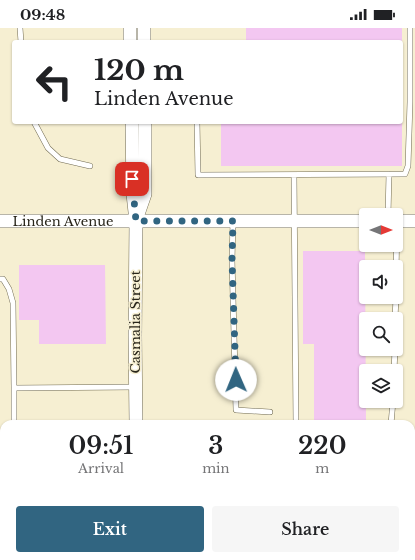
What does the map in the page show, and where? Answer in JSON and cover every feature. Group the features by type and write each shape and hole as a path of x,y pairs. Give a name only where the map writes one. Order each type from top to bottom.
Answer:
{"street":[{"path":"130,28 130,40"},
{"path":"144,28 144,40"},
{"name":"Casmalia Street","path":"132,124 133,194 136,221 136,420"},
{"name":"Casmalia Street","path":"136,221 145,194 144,124"},
{"path":"403,220 415,221"},
{"name":"Linden Avenue","path":"0,221 359,221"}],"lane":[{"path":"20,28 21,40"},
{"path":"197,124 198,175 405,174 408,166 410,28"},
{"path":"35,124 48,148 60,159 90,166"},
{"path":"389,174 393,208"},
{"path":"294,175 296,420"},
{"path":"233,221 232,260 236,410 270,412"},
{"path":"0,279 3,279 9,289 13,303 14,420"},
{"path":"14,388 136,387"},
{"path":"391,420 392,408"}],"building":[{"path":"246,28 402,28 402,40 246,40"},
{"path":"221,124 402,124 402,166 221,166"},
{"path":"303,251 365,252 365,260 359,260 359,304 365,304 365,312 359,312 359,356 366,356 366,364 359,364 359,408 366,408 366,420 314,420 314,344 303,344"},
{"path":"19,265 105,265 106,344 39,344 39,320 19,320"}],"route":[{"path":"132,179 136,221 233,221 232,260 236,380"}]}
